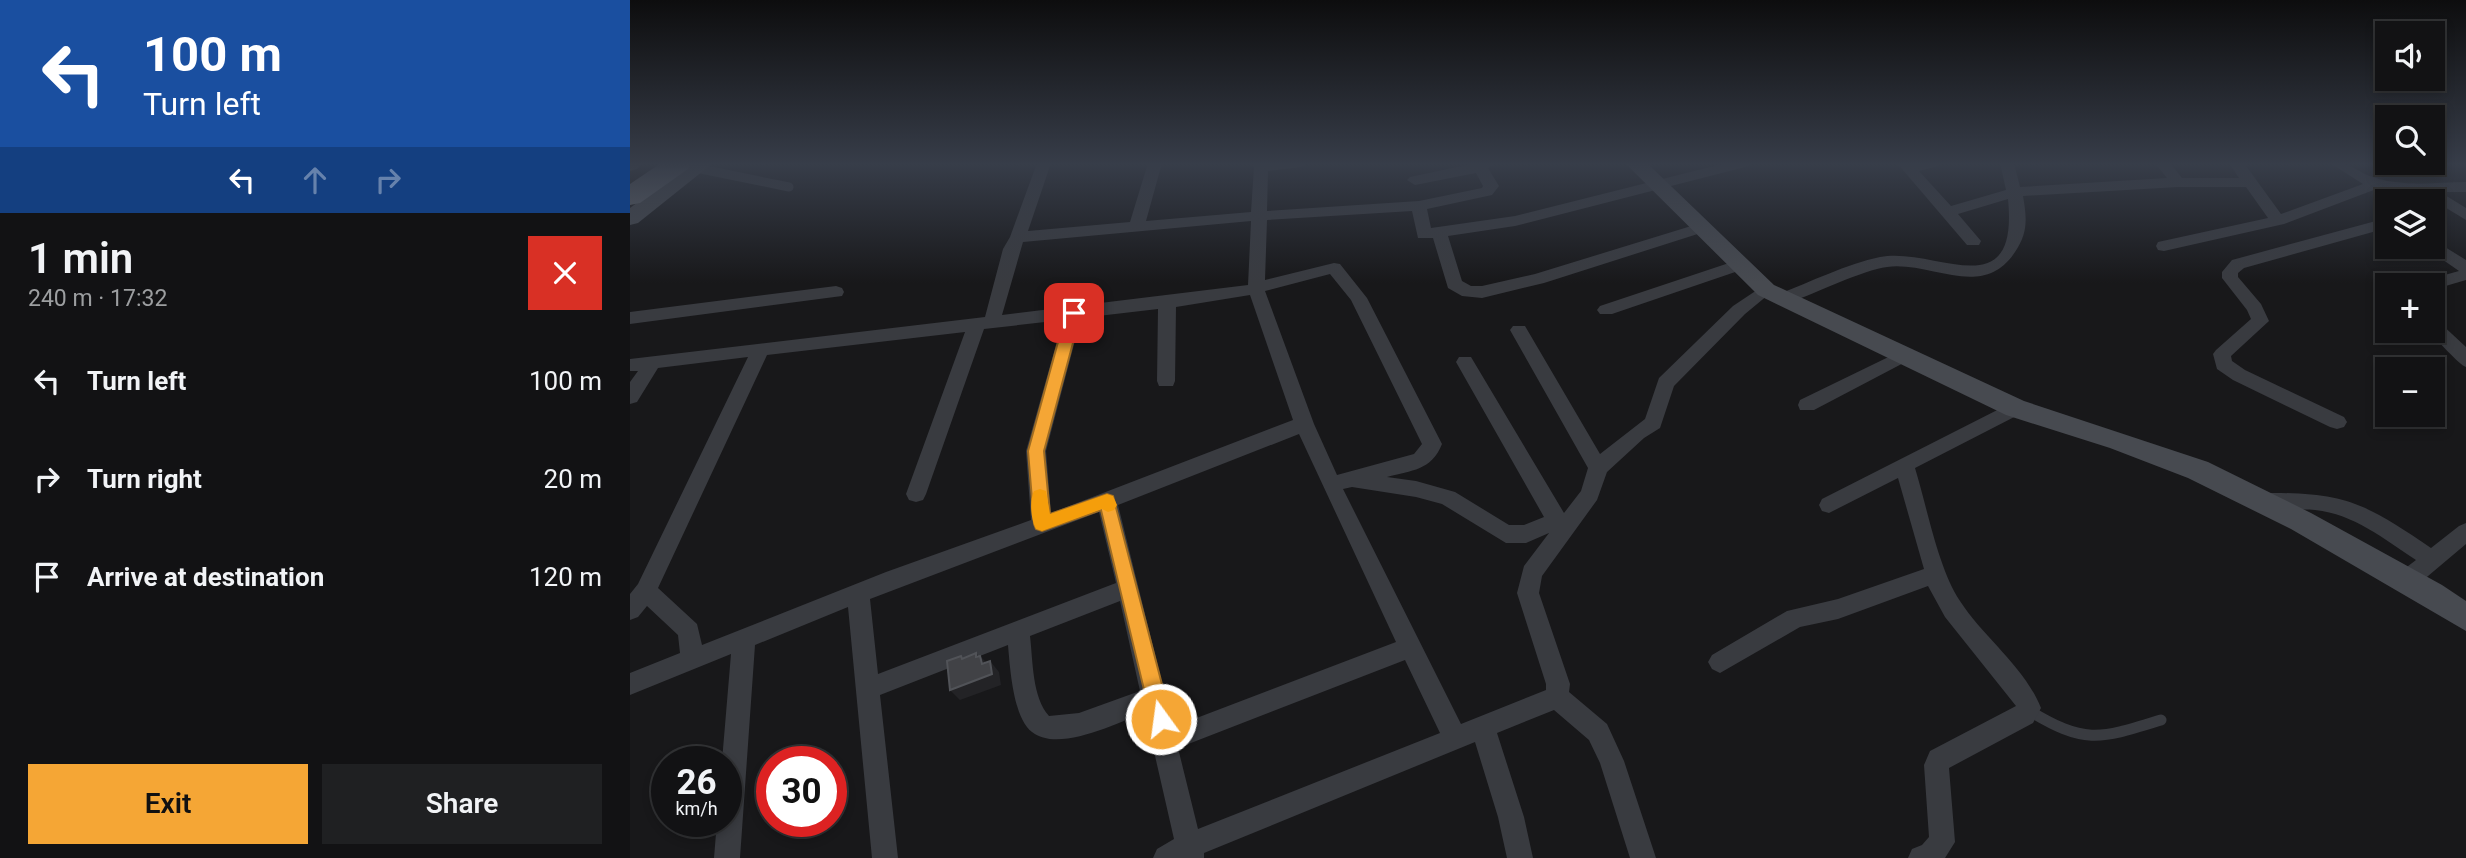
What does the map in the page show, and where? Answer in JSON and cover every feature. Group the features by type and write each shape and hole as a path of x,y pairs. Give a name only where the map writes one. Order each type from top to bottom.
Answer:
{"main road":[{"path":"630,218 648,203"},
{"path":"1676,203 1738,265 1776,294 2015,408 2119,441 2198,470 2407,580 2466,618"}],"street":[{"path":"916,494 1030,203"},
{"path":"1136,227 1143,203"},
{"path":"1258,203 1256,289 1304,424 1339,482 1411,648 1455,738"},
{"path":"1018,237 1433,203"},
{"path":"1419,206 1424,234 1515,221 1582,203"},
{"path":"1939,203 1973,241"},
{"path":"1947,212 1977,203"},
{"path":"1557,697 1558,684 1528,593 1532,573 1561,525 1590,494 1598,468 1637,433 1653,423 1667,383 1739,310 1776,294 1881,262 1909,260 1944,270 1968,272 1988,268 2000,262 2018,234 2015,203"},
{"path":"2265,203 2278,221"},
{"path":"2164,246 2278,221 2325,203"},
{"path":"2445,205 2449,204 2466,215"},
{"path":"2337,422 2239,375 2222,364 2222,354 2260,321 2255,308 2235,284 2230,272 2238,264 2375,226"},
{"path":"1439,232 1454,284 1468,292 1482,292 1538,279 1701,228"},
{"path":"2445,253 2466,268"},
{"path":"1606,310 1738,265"},
{"path":"630,365 1234,295 1334,268 1358,298 1432,444 1428,454 1420,460 1339,482"},
{"path":"2445,281 2466,275"},
{"path":"630,318 836,292"},
{"path":"1166,381 1167,302"},
{"path":"1042,524 1036,451 1074,313"},
{"path":"1519,330 1598,468"},
{"path":"2445,336 2466,361"},
{"path":"630,610 646,591 760,351"},
{"path":"1807,405 1906,354"},
{"path":"1465,362 1561,525"},
{"path":"630,397 652,363"},
{"path":"1829,505 2015,408"},
{"path":"630,684 858,593 1304,424"},
{"path":"1904,465 1940,588 1953,610 2025,698 2028,710 2024,715 1939,760 1937,765 1942,842 1929,856 1921,858"},
{"path":"1339,482 1429,492 1448,498 1506,534 1517,536 1561,525"},
{"path":"1107,500 1166,741 1182,854 1557,697"},
{"path":"2261,501 2303,501 2343,507 2364,517 2432,560"},
{"path":"2407,580 2466,532"},
{"path":"1720,662 1796,618 1838,609 1936,574"},
{"path":"868,689 1128,588"},
{"path":"646,591 689,631 692,659"},
{"path":"858,593 885,858"},
{"path":"1018,631 1031,709 1039,725 1048,728 1071,727 1155,697"},
{"path":"727,858 744,638"},
{"path":"1166,741 1411,648"},
{"path":"1557,697 1598,732 1612,761 1643,858"},
{"path":"1483,727 1511,817 1520,858"}],"lane":[{"path":"2028,710 2063,732 2082,737 2103,737 2161,720"}],"building":[{"path":"976,653 982,664 990,661 992,674 950,690 947,661"}],"slow traffic":[{"path":"1040,496 1042,524 1107,500 1108,505"}],"route":[{"path":"1074,313 1036,451 1042,524 1107,500 1161,719"}]}
